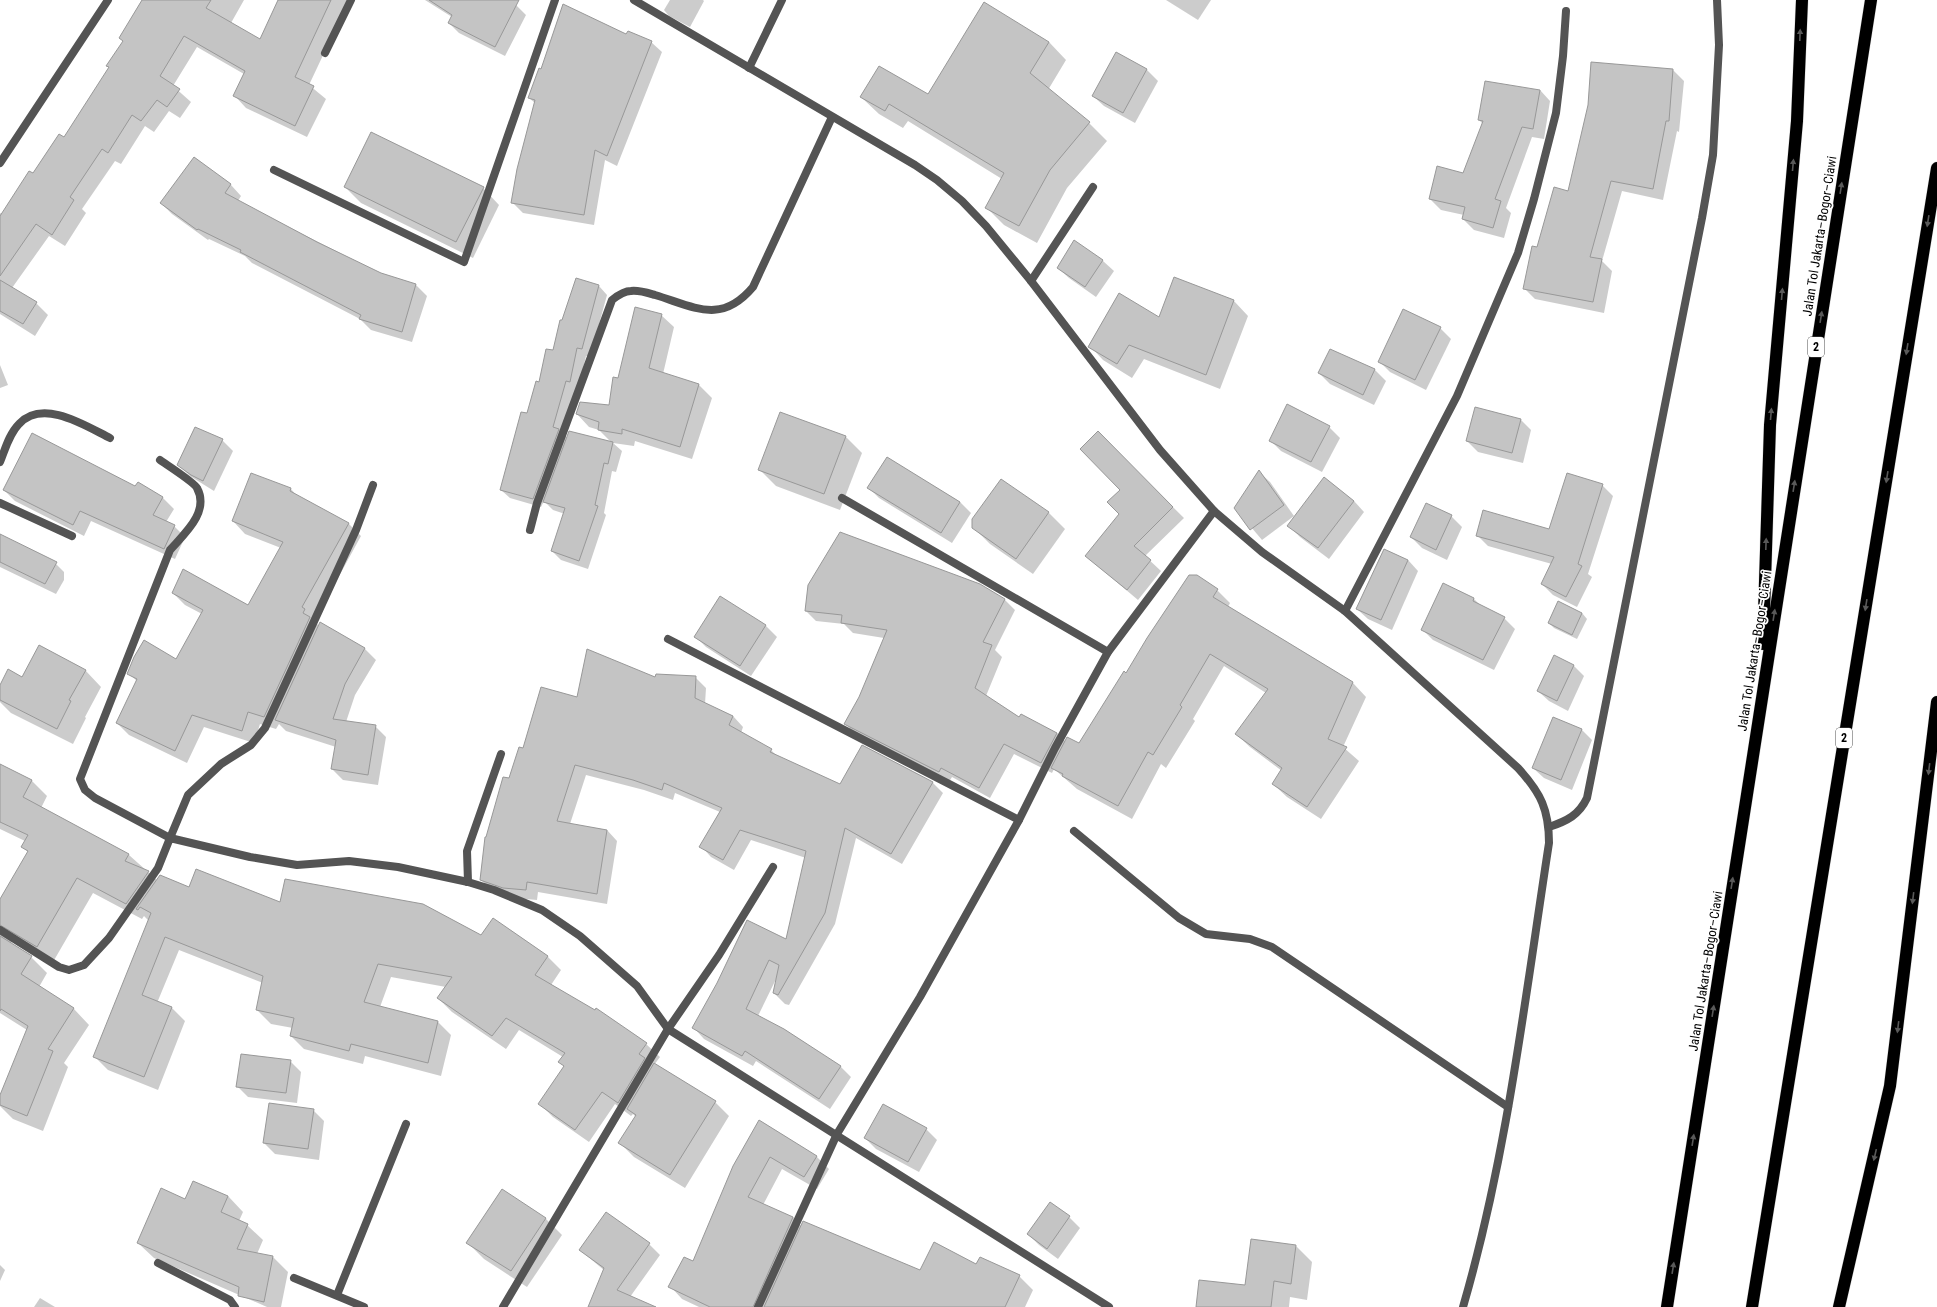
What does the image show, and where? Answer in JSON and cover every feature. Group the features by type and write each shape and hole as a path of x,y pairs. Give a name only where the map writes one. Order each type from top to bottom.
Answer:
{"highway":[{"path":"1762,695 1770,425 1798,121 1802,0"},
{"name":"Jalan Tol Jakarta–Bogor–Ciawi","path":"1667,1307 1871,0"},
{"name":"2","path":"1752,1307 1937,168"},
{"path":"1839,1307 1890,1086 1937,702"}],"street":[{"path":"0,163 4,151 108,0"},
{"path":"325,53 351,0"},
{"path":"274,170 464,262 555,0"},
{"path":"634,0 915,165 937,180 962,201 986,226 1031,281 1160,450 1214,511 1262,552 1345,611 1518,768 1538,793 1545,807 1549,827 1549,843 1508,1107 1479,1254 1463,1307"},
{"path":"749,68 782,0"},
{"path":"1549,827 1565,822 1577,814 1583,806 1589,790 1702,218 1713,155 1719,45 1718,0"},
{"path":"1345,611 1457,396 1518,254 1556,113 1563,56 1566,11"},
{"path":"530,530 537,503 612,300 630,290 646,292 693,308 709,310 727,308 743,299 753,286 832,116"},
{"path":"1031,281 1093,187"},
{"path":"0,462 12,433 20,423 30,416 49,414 67,418 110,438"},
{"path":"160,460 197,487 202,503 195,520 170,550 80,779 85,790 95,798 170,838 250,857 297,865 349,861 398,867 468,882 494,890 542,910 580,936 637,986 668,1029 837,1134 1050,1272 1109,1307"},
{"path":"0,930 59,967 69,970 84,965 109,938 158,868 188,795 221,764 251,745 265,728 353,537 374,485"},
{"path":"842,498 1108,652"},
{"path":"0,503 72,536"},
{"path":"758,1307 837,1134 920,997 1019,820 1055,748 1108,652 1214,511"},
{"path":"668,639 1019,820"},
{"path":"468,882 467,851 501,754"},
{"path":"1074,831 1179,918 1206,934 1250,939 1272,947 1508,1107"},
{"path":"503,1307 668,1029 719,955 773,867"},
{"path":"337,1295 406,1124"},
{"path":"158,1263 230,1300 235,1307"},
{"path":"294,1278 364,1307"}],"building":[{"path":"142,0 211,0 206,8 260,39 278,0 331,0 295,77 314,86 295,126 233,96 245,71 184,36 160,76 180,89 167,107 157,100 141,121 132,115 108,153 102,149 70,197 74,200 52,235 36,224 0,276 0,216 29,171 33,173 59,134 64,137 109,67 106,66 123,41 119,38"},
{"path":"429,0 519,0 495,47 448,23 452,15"},
{"path":"984,2 1049,42 1030,73 1090,122 1050,170 1019,226 985,208 1004,173 889,104 885,111 860,97 879,66 928,94"},
{"path":"563,4 626,34 628,31 652,41 607,156 595,150 584,215 511,203 517,169 535,100 528,98 539,68 541,69"},
{"path":"1116,52 1147,69 1123,113 1092,96"},
{"path":"1591,62 1673,69 1669,121 1666,121 1653,189 1611,181 1590,257 1602,259 1593,302 1523,289 1532,246 1537,247 1554,187 1568,191 1588,105"},
{"path":"1485,81 1540,90 1533,129 1522,127 1495,199 1501,201 1493,228 1462,219 1465,207 1429,199 1437,166 1463,173 1483,121 1478,120"},
{"path":"371,132 484,187 456,242 344,187"},
{"path":"194,157 231,184 225,193 317,242 381,273 416,284 402,332 359,319 361,315 240,252 241,250 198,229 197,230 160,203"},
{"path":"1074,240 1103,260 1085,287 1057,268"},
{"path":"1174,277 1234,300 1206,375 1129,345 1117,364 1088,347 1119,293 1159,317"},
{"path":"576,278 599,285 582,349 577,348 570,382 566,381 553,427 559,429 533,499 500,490 521,412 527,413 536,381 539,382 546,349 553,350 560,320 562,320"},
{"path":"0,280 37,302 23,324 0,311"},
{"path":"635,307 662,314 649,368 699,384 680,447 622,429 622,434 598,430 599,422 576,414 580,402 609,405 613,377 618,378"},
{"path":"1403,309 1441,327 1415,380 1378,362"},
{"path":"1330,349 1375,369 1363,395 1318,373"},
{"path":"1287,404 1330,426 1311,462 1269,441"},
{"path":"1475,407 1521,419 1512,453 1466,441"},
{"path":"780,412 846,436 824,494 758,470"},
{"path":"195,427 223,439 203,481 177,465"},
{"path":"569,431 613,442 608,464 604,463 595,505 598,506 579,561 551,551 565,508 543,502"},
{"path":"1098,431 1173,507 1134,546 1151,560 1127,590 1085,556 1119,514 1107,502 1120,490 1080,449"},
{"path":"32,433 135,486 138,482 163,497 153,515 175,525 164,549 80,511 73,525 3,490"},
{"path":"887,457 960,502 941,533 867,488"},
{"path":"1259,470 1284,505 1250,530 1234,508"},
{"path":"251,473 291,488 290,491 349,523 302,607 305,609 303,613 310,617 264,717 248,712 242,731 192,715 175,751 116,723 137,679 127,674 134,657 144,640 176,659 203,610 172,593 183,569 248,605 283,542 232,521"},
{"path":"1567,473 1603,484 1578,564 1582,566 1566,597 1541,584 1554,557 1476,536 1483,510 1549,529"},
{"path":"1324,477 1354,501 1318,548 1287,526"},
{"path":"1001,479 1049,512 1016,559 972,528 972,519"},
{"path":"1426,503 1452,515 1436,550 1410,537"},
{"path":"840,532 980,584 1005,599 983,642 992,645 975,688 1019,717 1021,714 1057,733 1041,763 1004,744 979,788 941,768 939,772 844,724 859,697 887,630 841,623 842,615 805,611 808,585"},
{"path":"0,534 57,562 45,584 0,562"},
{"path":"1384,549 1408,560 1381,620 1356,609"},
{"path":"1189,575 1197,575 1218,589 1213,597 1353,682 1328,739 1347,747 1307,807 1272,784 1282,768 1235,734 1268,689 1210,654 1180,705 1182,707 1153,755 1148,752 1118,806 1062,776 1063,774 1051,768 1067,737 1079,743 1124,671 1126,673 1147,638"},
{"path":"1443,583 1474,598 1473,601 1505,617 1483,660 1421,630"},
{"path":"720,596 766,625 740,666 694,637"},
{"path":"1558,601 1582,613 1572,635 1548,623"},
{"path":"320,622 365,648 345,684 333,719 376,725 368,775 331,769 336,740 275,720"},
{"path":"39,645 86,670 69,700 71,701 57,729 0,700 0,685 8,669 22,677"},
{"path":"587,649 655,677 656,674 696,676 695,698 733,716 729,725 772,749 770,752 840,784 862,745 933,782 891,854 845,828 825,913 778,995 773,993 779,965 769,960 746,1009 784,1029 841,1066 819,1099 745,1051 742,1056 692,1028 717,983 747,920 786,939 806,851 740,830 723,860 699,847 722,808 664,783 662,790 633,780 575,765 557,821 607,830 597,894 527,882 526,890 503,888 480,880 485,837 503,777 509,778 519,747 523,748 541,687 577,697"},
{"path":"1554,655 1574,665 1557,701 1537,691"},
{"path":"1553,717 1582,729 1561,780 1532,768"},
{"path":"0,764 32,780 23,797 129,854 125,861 149,871 126,904 77,878 37,947 0,925 0,899 28,851 21,847 28,835 0,822"},
{"path":"196,869 280,902 285,879 423,904 481,935 493,918 548,956 535,975 595,1010 596,1008 647,1043 639,1054 645,1058 618,1103 602,1092 575,1130 538,1104 564,1066 558,1062 565,1053 506,1018 492,1036 437,998 452,977 378,964 364,1002 438,1021 428,1063 351,1044 349,1051 290,1036 294,1018 256,1010 263,976 165,937 142,995 172,1007 144,1077 93,1057 151,913 140,907 138,910 136,909 160,875 189,887"},
{"path":"0,936 32,956 21,974 74,1008 48,1049 53,1051 27,1116 0,1105 0,1095 28,1026 1,1009 0,1011"},
{"path":"241,1054 291,1060 286,1093 236,1087"},
{"path":"654,1063 716,1101 670,1175 618,1143 636,1115 627,1109"},
{"path":"269,1103 314,1109 308,1149 263,1143"},
{"path":"883,1104 927,1128 908,1162 864,1138"},
{"path":"759,1120 817,1156 804,1177 770,1157 748,1197 793,1217 753,1307 710,1307 668,1287 684,1257 693,1261 733,1166"},
{"path":"193,1181 228,1196 221,1212 248,1224 237,1249 273,1256 264,1302 238,1296 239,1287 137,1243 161,1188 185,1199"},
{"path":"502,1189 546,1218 511,1271 466,1243"},
{"path":"1050,1202 1070,1216 1047,1249 1027,1234"},
{"path":"606,1212 650,1243 617,1290 656,1307 588,1307 604,1268 579,1250"},
{"path":"803,1221 920,1270 934,1242 976,1264 980,1257 1020,1275 1005,1307 764,1307"},
{"path":"1251,1239 1296,1245 1291,1284 1274,1281 1271,1307 1196,1307 1199,1280 1245,1285"}]}
